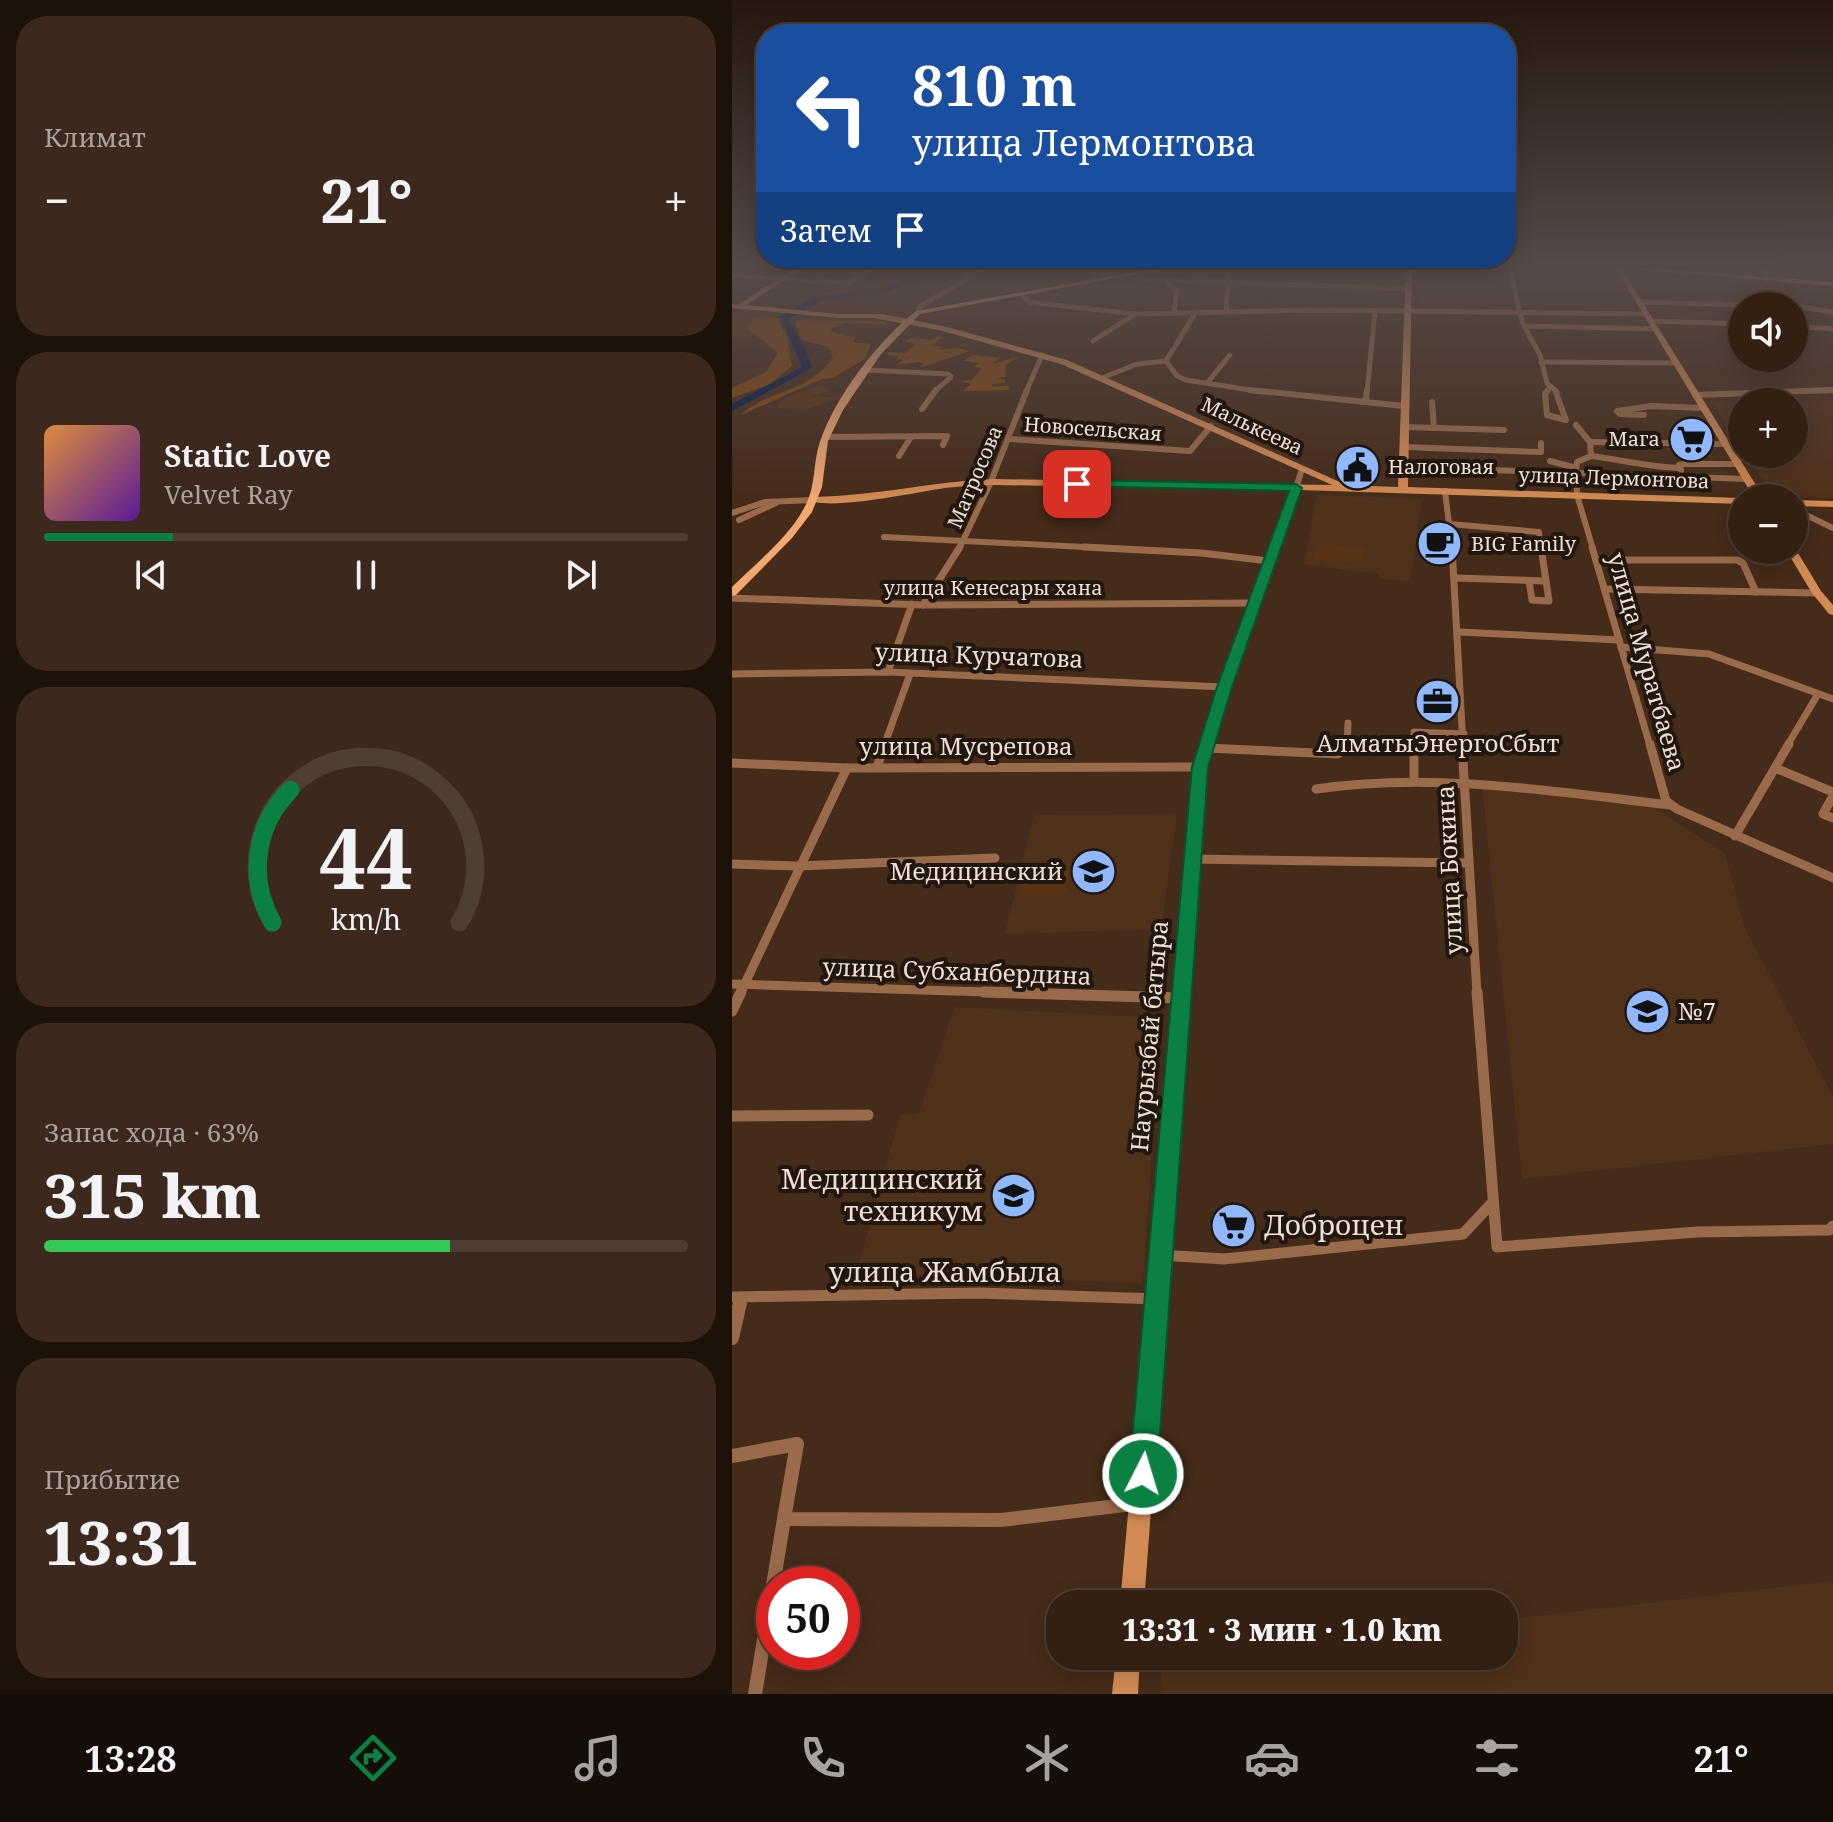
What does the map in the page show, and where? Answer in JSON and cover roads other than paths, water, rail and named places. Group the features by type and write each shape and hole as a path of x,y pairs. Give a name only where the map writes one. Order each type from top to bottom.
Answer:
{"main road":[{"path":"732,596 804,517 814,500 825,437 886,345"},
{"name":"Малькеева","path":"1002,345 1042,355 1102,378 1343,486"},
{"path":"1403,489 1407,345"},
{"path":"1666,345 1728,449"},
{"path":"1740,468 1750,484"},
{"name":"улица Лермонтова","path":"814,500 991,482 1296,488 1343,486 1728,500"},
{"name":"Наурызбай батыра","path":"1133,1590 1200,767 1224,687 1296,488"},
{"path":"1808,503 1833,504"},
{"path":"1799,564 1833,612"},
{"path":"1125,1694 1127,1670"}],"street":[{"path":"1166,361 1176,345"},
{"path":"1362,402 1366,399 1372,345"},
{"path":"1533,345 1550,387 1557,392 1566,420 1547,415 1545,394 1550,387"},
{"name":"Матросова","path":"923,605 948,571 964,541 1042,355"},
{"path":"1207,383 1230,355"},
{"path":"1102,378 1137,364 1166,361"},
{"path":"1166,361 1177,376 1207,383 1404,406"},
{"path":"1541,362 1676,363"},
{"path":"867,370 951,377 929,396 922,409"},
{"path":"1695,395 1833,390"},
{"path":"1432,402 1434,428"},
{"path":"1644,415 1620,414 1617,411 1650,406 1702,408"},
{"path":"1576,425 1590,442 1591,456"},
{"name":"Новосельская","path":"1009,439 1190,451 1211,426"},
{"path":"1404,427 1504,430"},
{"path":"825,437 947,436 943,445"},
{"path":"899,456 911,437"},
{"path":"1590,442 1725,444"},
{"path":"1404,447 1533,452 1542,451 1541,443"},
{"path":"1487,450 1492,470"},
{"path":"1533,452 1540,472"},
{"path":"1576,471 1578,461 1591,456 1641,462 1648,467 1680,468"},
{"path":"1550,461 1576,471"},
{"path":"1684,477 1679,465 1728,464"},
{"path":"1403,467 1747,479"},
{"path":"1296,488 1302,469"},
{"name":"улица Муратбаева","path":"1576,471 1577,495 1662,791 1670,805 1833,878"},
{"name":"улица Бокина","path":"1445,491 1456,578 1468,863 1497,1247 1697,1232 1829,1230 1833,1226"},
{"path":"732,513 783,499 814,500"},
{"path":"739,520 783,499"},
{"path":"1808,516 1833,528"},
{"path":"1450,524 1539,532 1549,601 1535,602 1529,581"},
{"path":"884,537 1185,552 1269,561"},
{"path":"1596,560 1737,560 1743,563 1756,592"},
{"path":"1456,578 1545,581"},
{"path":"1605,589 1817,593"},
{"name":"улица Кенесары хана","path":"732,596 923,605 1254,603"},
{"path":"888,672 912,604"},
{"path":"1459,632 1620,643 1709,654 1833,699"},
{"name":"улица Курчатова","path":"732,674 888,672 1224,687"},
{"path":"877,767 910,674"},
{"path":"1735,836 1818,694"},
{"path":"1206,748 1338,754 1347,748 1348,723"},
{"path":"1414,779 1414,732 1464,734"},
{"name":"улица Мусрепова","path":"732,763 847,768 1200,767"},
{"path":"732,1011 847,768"},
{"path":"1775,768 1833,794 1823,814 1833,818"},
{"path":"1316,789 1362,781 1414,779 1670,805"},
{"path":"732,864 798,866 995,858"},
{"path":"1192,859 1468,863"},
{"name":"улица Субханбердина","path":"732,984 1180,998"},
{"path":"732,1116 868,1115"},
{"path":"1161,1255 1224,1259 1463,1234 1492,1203"},
{"name":"улица Жамбыла","path":"736,1297 979,1293 1158,1299"},
{"path":"732,1338 736,1297"},
{"path":"732,1456 797,1444 755,1694"},
{"path":"784,1519 1001,1520 1141,1503"}],"waterway":[{"path":"732,408 807,368 799,345"}],"place":[{"name":"Мага","path":"1691,439"},
{"name":"Налоговая","path":"1357,467"},
{"name":"BIG Family","path":"1440,544"},
{"name":"АлматыЭнергоСбыт","path":"1438,702"},
{"name":"Медицинский","path":"1094,872"},
{"name":"№7","path":"1647,1012"},
{"name":"Медицинский техникум","path":"1014,1195"},
{"name":"Доброцен","path":"1233,1225"}]}
